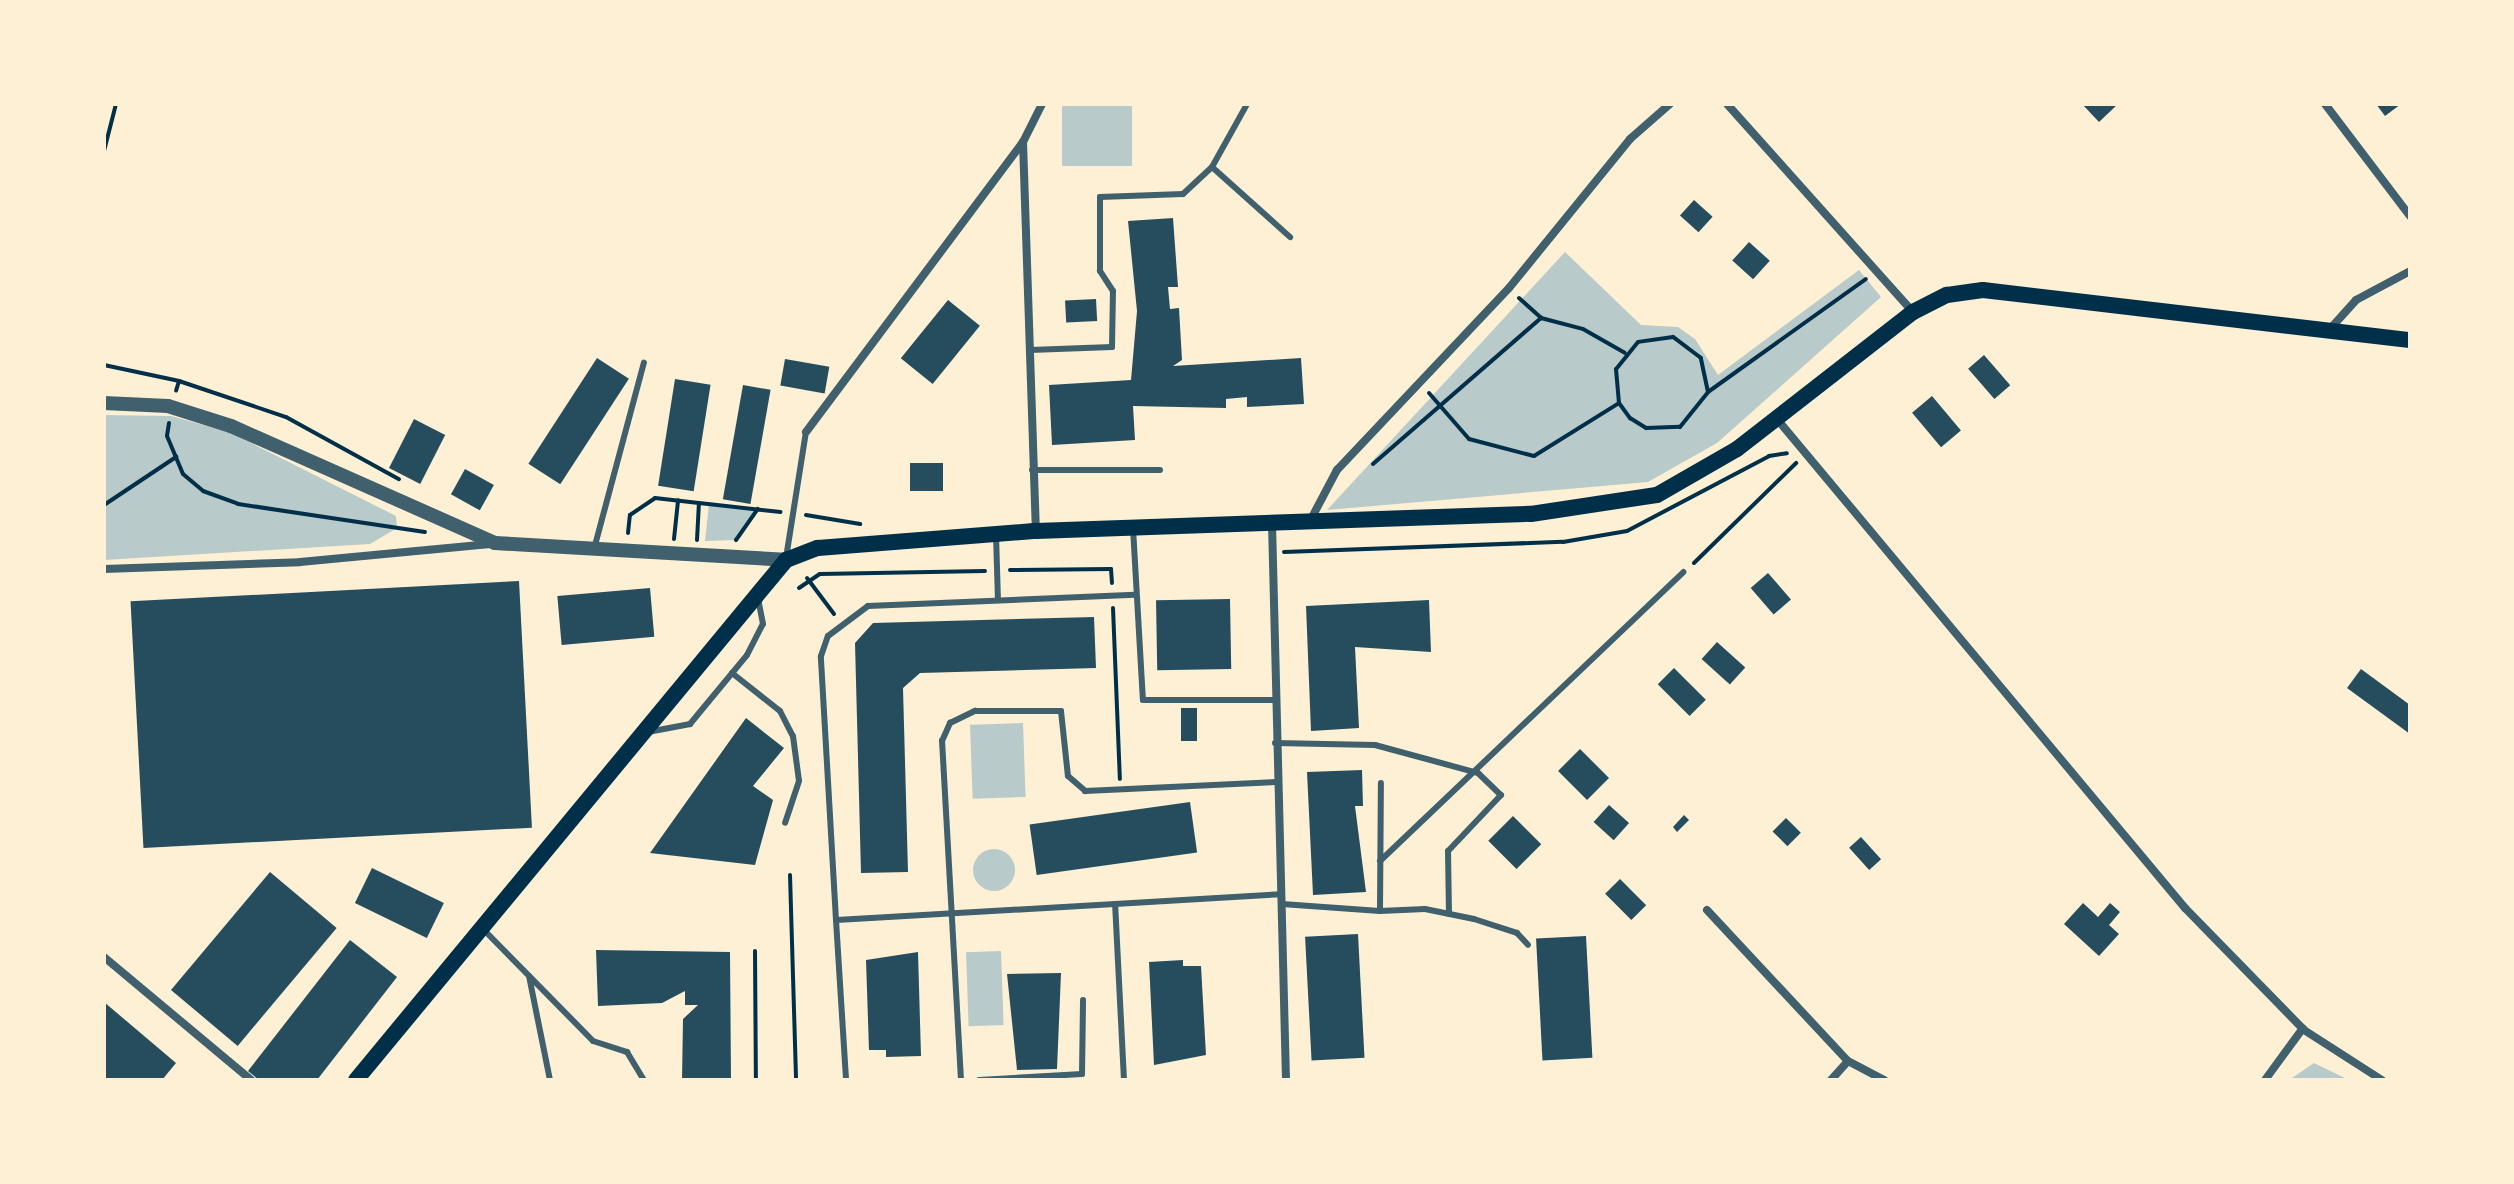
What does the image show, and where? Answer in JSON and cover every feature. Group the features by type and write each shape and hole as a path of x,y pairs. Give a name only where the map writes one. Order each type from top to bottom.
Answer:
{"main road":[{"path":"356,1080 648,732 756,591 786,560 818,548 1036,531 1531,514 1657,495 1777,419 1913,312 1983,290 2410,340"}],"street":[{"path":"806,432 1023,142 1042,104"},
{"path":"1310,521 1337,470 1509,288 1630,139 1670,104"},
{"path":"1727,104 1881,269 1913,312"},
{"path":"2325,104 2410,216"},
{"path":"1023,142 1036,531"},
{"path":"2330,329 2356,300 2410,271"},
{"path":"104,403 172,407 231,426 495,543"},
{"path":"1777,419 1809,450 2175,896 2303,1028 2382,1080"},
{"path":"1272,522 1275,743 1286,1080"},
{"path":"104,569 300,562 495,543 595,546 786,560"},
{"path":"1707,910 1848,1061 1884,1080"},
{"path":"104,957 251,1080"},
{"path":"2265,1080 2303,1028"},
{"path":"1831,1080 1848,1061"}],"lane":[{"path":"1030,350 1112,347 1113,291 1100,271 1100,197 1183,194 1212,167 1247,104"},
{"path":"1212,167 1290,237"},
{"path":"595,546 644,363"},
{"path":"786,560 789,513 806,432"},
{"path":"1032,470 1160,470"},
{"path":"1133,528 1143,700 1275,700"},
{"path":"996,534 998,600"},
{"path":"1380,861 1478,773 1684,572"},
{"path":"648,732 690,724 732,673 763,624 756,591"},
{"path":"846,1080 822,646 868,606 1135,595"},
{"path":"732,673 780,711 793,736 799,781 785,823"},
{"path":"961,1080 942,741 950,723 975,711 1061,711 1073,788 1120,790 1276,782"},
{"path":"1275,743 1375,745 1478,773 1501,795 1448,851 1449,914"},
{"path":"1380,911 1381,783"},
{"path":"836,920 1115,904 1281,899 1380,911 1449,914 1517,933 1528,945"},
{"path":"1115,904 1124,1080"},
{"path":"483,929 593,1041 627,1052 644,1080"},
{"path":"529,976 550,1080"},
{"path":"979,1080 1068,1078 1084,1066 1083,1000"}],"path":[{"path":"104,151 116,104"},
{"path":"1708,392 1708,374 1689,345 1655,336 1625,353 1615,377 1619,403 1630,418 1663,430 1694,417 1708,392 1881,269"},
{"path":"1509,288 1541,318 1583,329 1625,353"},
{"path":"1373,464 1541,318"},
{"path":"104,365 179,381 286,417 405,483"},
{"path":"172,407 179,381"},
{"path":"1418,385 1443,401 1469,439 1534,456 1619,403"},
{"path":"167,436 176,457 203,491 238,504 439,535"},
{"path":"1750,468 1769,456 1809,450"},
{"path":"1684,572 1809,450"},
{"path":"104,505 176,457"},
{"path":"627,541 630,515 655,498 789,513"},
{"path":"674,541 678,500"},
{"path":"697,541 699,503"},
{"path":"736,540 758,509"},
{"path":"721,541 748,540"},
{"path":"595,546 642,541"},
{"path":"658,541 705,541"},
{"path":"799,588 807,578 1111,569 1120,790"},
{"path":"807,578 826,604"},
{"path":"790,875 796,1080"},
{"path":"755,951 756,1080"}],"shaded area":[{"path":"1062,104 1132,104 1132,166 1062,166"},
{"path":"1565,252 1641,325 1678,327 1695,339 1718,375 1859,270 1881,297 1717,443 1648,482 1327,510"},
{"path":"104,415 171,416 229,432 396,516 397,528 370,544 104,560"},
{"path":"709,504 758,509 736,540 705,541"},
{"path":"1023,723 1026,797 973,799 970,725"},
{"path":"994,849 1009,855 1015,870 1009,885 994,891 979,885 973,870 979,855"},
{"path":"1001,951 1004,1025 969,1026 966,952"},
{"path":"2314,1063 2349,1080 2289,1080"}],"building":[{"path":"2082,104 2118,104 2099,122"},
{"path":"2376,104 2401,104 2385,116"},
{"path":"1694,200 1713,217 1699,232 1680,216"},
{"path":"1173,218 1178,287 1168,287 1170,309 1179,308 1182,360 1173,366 1301,358 1304,404 1247,407 1247,397 1226,399 1226,408 1133,406 1135,440 1052,445 1049,385 1131,380 1137,311 1128,221"},
{"path":"1749,242 1770,261 1753,279 1732,261"},
{"path":"1096,299 1097,321 1066,323 1065,301"},
{"path":"948,300 980,326 933,384 901,358"},
{"path":"1984,355 2010,385 1994,399 1968,369"},
{"path":"597,358 629,379 560,484 528,464"},
{"path":"785,359 829,367 825,393 780,386"},
{"path":"675,379 711,385 694,491 658,486"},
{"path":"743,385 771,390 750,504 723,499"},
{"path":"1932,396 1961,430 1941,447 1912,413"},
{"path":"414,419 445,435 420,484 389,468"},
{"path":"910,463 943,463 943,491 910,491"},
{"path":"465,469 494,485 480,510 451,494"},
{"path":"1768,573 1791,599 1774,615 1751,588"},
{"path":"519,581 532,828 143,848 131,601"},
{"path":"650,588 654,637 562,645 557,596"},
{"path":"1230,599 1231,669 1157,670 1156,600"},
{"path":"1429,600 1431,652 1355,647 1359,728 1311,731 1306,606"},
{"path":"1094,617 1096,668 920,673 903,688 908,872 861,873 855,643 873,623"},
{"path":"1717,642 1745,667 1730,685 1702,659"},
{"path":"1674,668 1706,700 1690,716 1658,684"},
{"path":"2361,669 2410,705 2410,734 2347,688"},
{"path":"1181,708 1197,708 1197,741 1181,741"},
{"path":"746,718 784,748 753,786 773,800 755,865 650,853"},
{"path":"1580,749 1609,778 1587,800 1558,771"},
{"path":"1362,770 1363,806 1355,806 1366,892 1313,895 1307,772"},
{"path":"1190,802 1197,853 1037,875 1030,825"},
{"path":"1609,805 1629,823 1614,840 1594,822"},
{"path":"1684,815 1689,820 1677,832 1673,827"},
{"path":"1513,816 1541,844 1517,869 1488,841"},
{"path":"1786,818 1801,833 1787,846 1773,831"},
{"path":"1861,837 1881,859 1869,870 1849,848"},
{"path":"372,868 444,903 427,938 355,903"},
{"path":"270,872 337,928 238,1046 171,990"},
{"path":"1620,879 1646,905 1631,920 1605,894"},
{"path":"2083,903 2098,917 2110,903 2120,912 2109,925 2119,934 2099,956 2064,924"},
{"path":"1358,934 1364,1058 1312,1061 1305,937"},
{"path":"1586,936 1592,1058 1542,1060 1536,939"},
{"path":"350,940 397,977 317,1080 259,1080 248,1071"},
{"path":"596,950 730,952 731,1080 682,1080 683,1019 698,1005 685,1005 685,991 662,1003 598,1006"},
{"path":"918,952 921,1056 886,1057 886,1050 869,1050 866,960"},
{"path":"1183,960 1183,966 1201,966 1206,1055 1154,1065 1149,962"},
{"path":"1061,973 1057,1069 1017,1070 1007,974"},
{"path":"104,1002 176,1063 162,1080 104,1079"}]}
